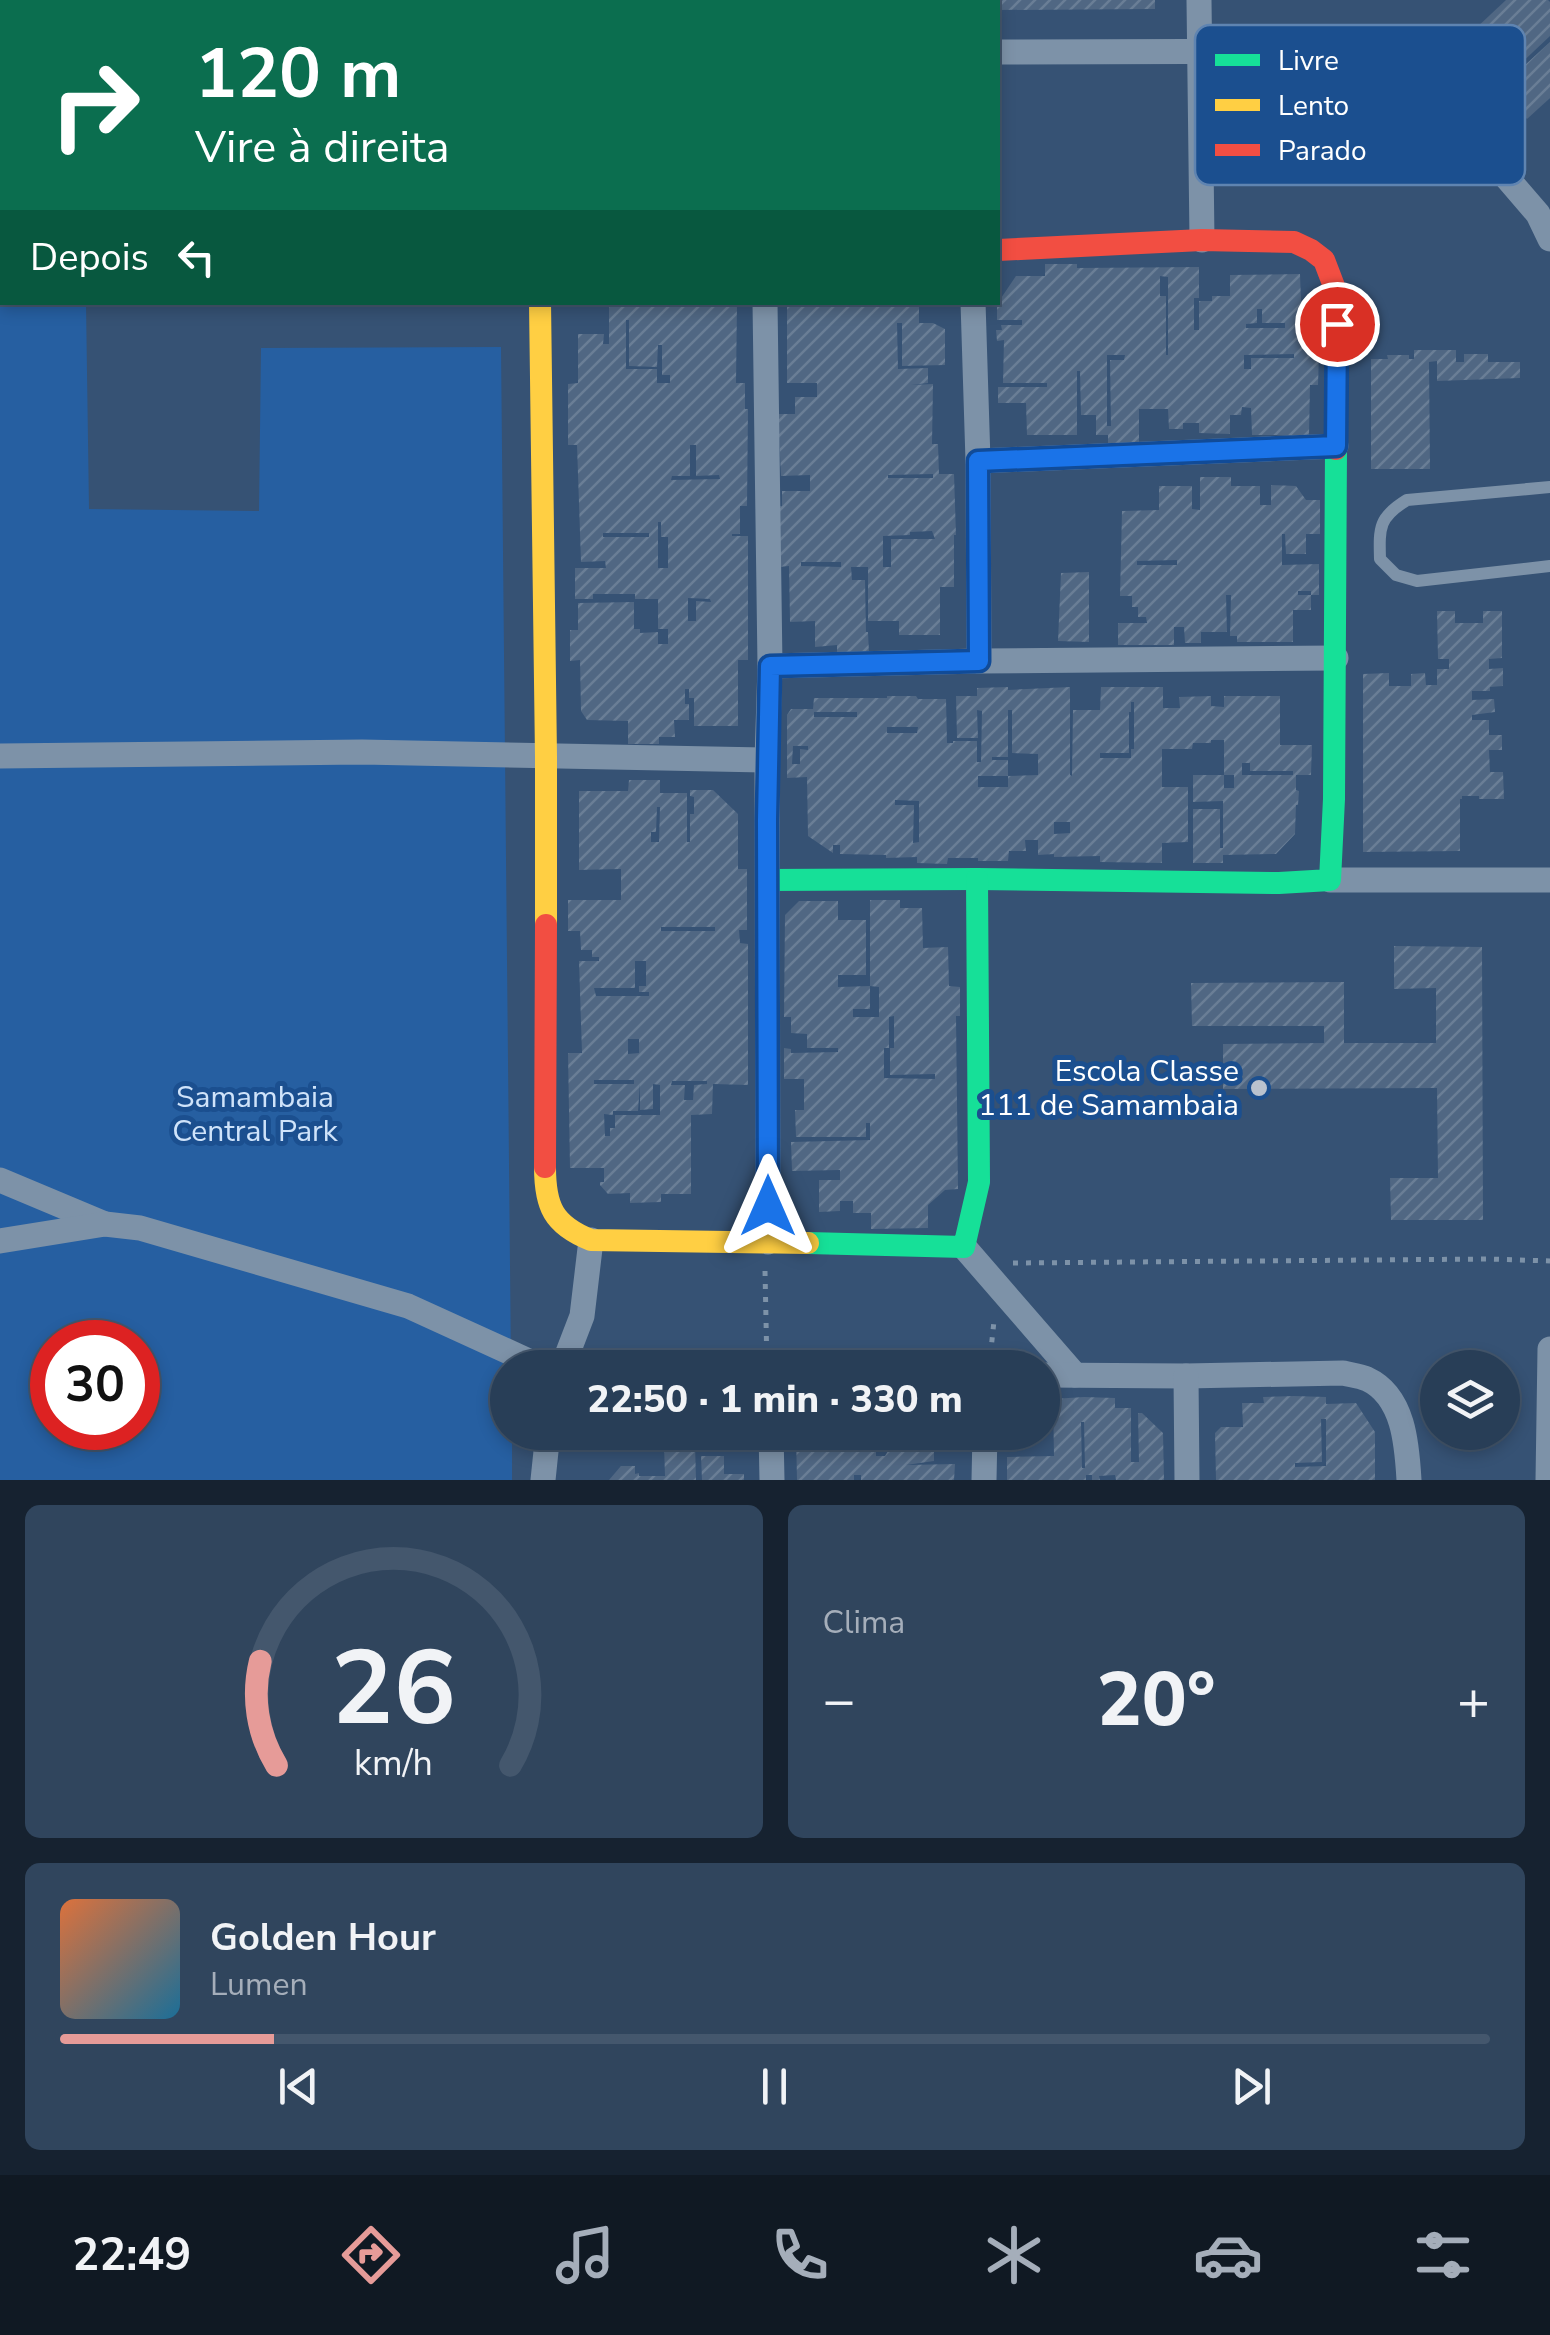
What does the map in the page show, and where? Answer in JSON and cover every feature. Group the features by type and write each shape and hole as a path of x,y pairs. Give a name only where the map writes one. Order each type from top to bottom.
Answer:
{"street":[{"path":"1199,0 1200,25"},
{"path":"1000,52 1195,51"},
{"path":"1202,185 1202,240"},
{"path":"1513,185 1538,214 1550,239"},
{"path":"1000,250 1202,240 1294,242 1324,260 1332,274 1336,294 1336,658 1330,880"},
{"path":"540,305 546,757 545,1190 550,1212 560,1225 591,1240 964,1247 1075,1375"},
{"path":"766,305 770,666 768,1242"},
{"path":"973,305 979,661"},
{"path":"978,461 1336,446"},
{"path":"770,666 1336,658"},
{"path":"0,756 362,752 767,760"},
{"path":"964,1247 979,1182 977,879"},
{"path":"767,880 1550,880"},
{"path":"0,1180 105,1224"},
{"path":"0,1240 105,1224 140,1228 408,1306 505,1350"},
{"path":"569,1350 582,1316 591,1240"},
{"path":"1548,1480 1550,1350"},
{"path":"1060,1375 1343,1373 1366,1379 1395,1406 1405,1436 1409,1480"},
{"path":"1186,1376 1187,1480"},
{"path":"543,1480 546,1450"},
{"path":"771,1450 772,1480"},
{"path":"984,1450 984,1480"}],"lane":[{"path":"1550,487 1407,500 1387,512 1379,533 1380,558 1396,575 1416,581 1550,566"}],"path":[{"path":"767,1350 768,1242"},
{"path":"1006,1263 1550,1261"}],"green space":[{"name":"Samambaia Central Park","path":"0,305 86,305 89,509 259,511 261,348 501,347 511,1350 490,1350 490,1450 512,1450 512,1480 0,1480"}],"building":[{"path":"1000,0 1155,0 1155,9 1000,10"},
{"path":"1506,0 1550,2 1550,36 1525,60 1525,25 1479,25"},
{"path":"1550,42 1550,98 1527,119 1525,117 1525,65"},
{"path":"1045,264 1077,264 1077,268 1199,267 1194,330 1199,330 1199,301 1230,296 1230,275 1300,274 1304,313 1299,313 1299,323 1320,323 1318,385 1310,385 1309,435 1252,435 1251,408 1242,407 1241,415 1230,415 1230,434 1199,433 1199,423 1183,423 1183,429 1169,429 1168,409 1139,409 1139,445 1108,446 1108,435 1096,435 1096,415 1081,415 1077,371 1077,435 1027,435 1026,403 998,403 998,387 1047,387 1047,383 1003,383 1004,340 997,341 996,330 1002,330 1001,325 1022,325 1022,320 997,320 997,305 1016,276 1045,276","holes":["1160,276 1168,277 1168,355 1166,296 1160,296","1257,309 1262,309 1262,323 1285,323 1285,328 1246,328 1246,324 1257,323","1294,354 1294,358 1251,358 1251,369 1244,369 1244,355","1107,355 1125,355 1124,360 1110,360 1111,426 1107,426"]},
{"path":"737,305 736,383 745,383 748,409 747,506 740,506 740,534 732,534 748,536 748,660 738,660 738,726 694,726 694,698 689,698 689,689 685,689 689,720 674,720 675,737 659,737 659,744 628,744 628,721 587,720 581,711 580,660 570,661 570,630 578,630 578,603 634,602 634,629 640,629 640,633 658,632 658,644 668,644 668,629 658,629 658,599 635,599 635,594 593,594 593,599 575,599 575,568 606,568 605,561 581,562 577,445 568,445 568,384 578,383 578,334 604,334 603,344 609,344 609,306","holes":["626,320 629,366 657,367 658,345 662,345 662,375 670,375 670,383 657,383 657,369 626,369","690,445 696,445 696,476 719,475 720,479 671,480 672,476 690,476","658,522 661,522 661,537 668,537 668,568 658,568","603,533 649,533 649,537 603,537","688,598 710,599 711,602 696,601 696,621 688,621"]},
{"path":"787,305 919,305 919,323 933,323 945,329 945,365 902,366 902,323 897,323 898,369 928,368 928,383 911,385 933,384 932,444 938,444 939,474 954,474 954,587 940,587 940,635 899,635 899,621 868,621 868,567 851,567 852,580 865,580 869,653 837,653 837,645 815,647 815,621 790,622 789,566 779,567 779,506 782,491 810,491 810,475 781,476 778,414 795,414 795,397 817,397 817,383 787,383","holes":["933,474 933,478 888,478 888,475","932,531 935,539 891,539 891,567 883,567 883,536","801,562 841,562 841,567 801,566"]},
{"path":"1414,350 1456,350 1456,362 1464,362 1464,354 1488,354 1488,362 1520,362 1520,378 1437,381 1437,361 1429,362 1430,469 1371,469 1371,359 1409,355 1409,359 1414,359"},
{"path":"1200,477 1231,477 1231,486 1260,486 1260,505 1271,505 1271,485 1296,486 1306,500 1320,500 1320,534 1306,534 1306,554 1286,554 1282,534 1282,565 1319,564 1319,595 1311,595 1311,610 1293,610 1293,642 1237,642 1237,636 1230,636 1231,595 1226,595 1227,632 1201,632 1201,643 1185,643 1184,627 1174,627 1174,645 1118,645 1118,623 1147,623 1146,617 1138,617 1138,607 1132,607 1132,596 1120,596 1122,511 1159,510 1159,486 1192,486 1192,509 1200,510","holes":["1177,560 1177,565 1137,565 1137,561"]},
{"path":"1089,572 1089,642 1058,641 1061,573"},
{"path":"1437,611 1455,611 1455,623 1483,623 1483,611 1502,611 1502,658 1489,659 1489,669 1503,668 1503,686 1472,691 1472,700 1494,699 1495,712 1472,715 1472,720 1489,720 1489,735 1502,735 1502,750 1489,750 1490,772 1503,772 1504,799 1462,796 1460,851 1363,852 1363,674 1389,673 1389,686 1411,686 1411,674 1425,673 1426,685 1437,685 1437,669 1449,669 1449,659 1438,659"},
{"path":"1070,687 1072,776 1073,710 1100,710 1101,687 1163,687 1163,708 1180,708 1179,697 1211,696 1211,706 1224,707 1224,696 1280,696 1280,745 1312,745 1311,775 1296,775 1299,791 1295,834 1276,854 1223,855 1223,863 1193,863 1193,809 1220,809 1223,848 1223,801 1193,802 1193,775 1224,775 1224,740 1211,740 1193,743 1192,749 1162,749 1162,787 1188,787 1188,842 1162,843 1162,863 1038,855 1038,840 1025,840 1026,851 1009,851 1008,861 948,858 947,864 917,863 917,857 840,854 840,845 833,845 833,853 808,836 807,777 787,778 787,715 791,709 813,709 814,698 946,699 947,743 977,741 977,762 981,762 982,711 977,710 978,738 957,738 956,696 977,696 977,688","holes":["1134,702 1131,758 1100,758 1100,753 1129,753 1129,712","1008,710 1012,710 1012,753 1038,754 1038,775 1008,776 1008,760 992,757 1008,757","814,712 857,712 857,717 814,717","887,727 918,727 917,733 887,733","793,746 808,746 808,750 800,749 800,764 792,764","1242,763 1250,763 1250,771 1293,771 1293,775 1242,775","1224,775 1234,775 1234,788 1224,788","978,776 1008,776 1008,787 978,787","895,800 919,801 919,842 913,843 914,805 895,805","1054,822 1070,822 1070,833 1054,834"]},
{"path":"629,780 660,780 660,793 687,793 690,842 694,797 690,790 713,790 738,814 738,869 747,869 747,930 739,930 740,943 748,944 748,1085 713,1084 712,1114 691,1115 691,1194 661,1194 661,1202 630,1203 630,1193 608,1194 600,1185 604,1182 604,1168 570,1168 568,1053 582,1053 579,961 599,961 599,957 592,957 592,950 581,950 580,931 568,931 568,900 621,900 621,869 579,870 579,791 628,791","holes":["657,807 660,807 659,842 651,842 651,832 656,832","661,927 715,927 715,931 661,931","635,961 646,961 646,986 639,986 639,992 649,992 649,996 596,996 594,988 635,988","628,1039 639,1039 639,1053 628,1054","594,1080 634,1080 634,1084 594,1084","672,1081 707,1081 694,1085 693,1100 684,1100 685,1085 671,1085","640,1084 640,1110 653,1109 653,1084 660,1085 660,1115 615,1115 615,1128 610,1128 610,1136 605,1136 604,1114 613,1115 613,1111 638,1111"]},
{"path":"870,900 900,900 900,908 922,908 923,948 948,947 949,986 960,987 960,1016 956,1016 958,1189 945,1190 928,1205 928,1228 871,1229 871,1213 853,1213 853,1201 840,1201 840,1211 819,1212 819,1180 840,1180 840,1170 792,1171 791,1142 870,1140 870,1123 866,1123 866,1137 796,1137 795,1110 804,1110 804,1079 784,1079 784,1048 791,1049 791,1053 838,1052 838,1048 807,1048 807,1034 791,1033 791,1017 784,1017 785,915 799,901 838,901 838,920 866,920 866,975 838,975 838,987 870,986","holes":["870,986 879,987 879,1017 853,1017 853,1009 870,1009","894,1016 890,1075 935,1074 935,1079 884,1078 884,1048 889,1048 889,1017"]},
{"path":"1394,946 1482,947 1483,1220 1391,1220 1390,1178 1438,1178 1437,1088 1223,1089 1223,1044 1324,1043 1324,1026 1192,1026 1191,983 1344,982 1344,1043 1436,1043 1436,988 1394,989"},
{"path":"1263,1397 1326,1397 1326,1404 1356,1403 1375,1432 1375,1480 1216,1480 1215,1433 1221,1427 1243,1427 1242,1403 1264,1403","holes":["1321,1419 1326,1419 1326,1466 1295,1467 1295,1463 1322,1462"]},
{"path":"1115,1398 1115,1408 1131,1408 1131,1462 1139,1462 1138,1413 1163,1433 1164,1480 1116,1480 1115,1475 1092,1480 1092,1475 1086,1475 1086,1480 1007,1480 1007,1457 1054,1456 1054,1450 1060,1450 1060,1399","holes":["1081,1422 1084,1422 1082,1468"]},
{"path":"664,1450 695,1450 696,1480 609,1480 621,1466 635,1466 639,1476 665,1476"},
{"path":"796,1450 876,1450 876,1456 885,1456 888,1451 934,1450 934,1461 906,1465 955,1464 954,1480 861,1480 861,1475 854,1475 854,1480 797,1480"},
{"path":"701,1456 724,1456 724,1474 744,1474 744,1480 702,1480"}],"traffic: fast":[{"path":"767,880 1330,880 1336,449"},
{"path":"808,1243 964,1247 979,1182 977,879"}],"traffic: slow":[{"path":"540,305 546,925"},
{"path":"545,1167 547,1193 554,1212 568,1228 591,1240 808,1243"}],"traffic: jam":[{"path":"1000,250 1202,240 1294,242 1311,250 1324,260 1337,294 1336,449"},
{"path":"545,1167 546,925"}],"place":[{"name":"Escola Classe 111 de Samambaia","path":"1259,1088"}],"route":[{"path":"768,1206 770,666 979,661 978,461 1336,446 1337,324"}]}
